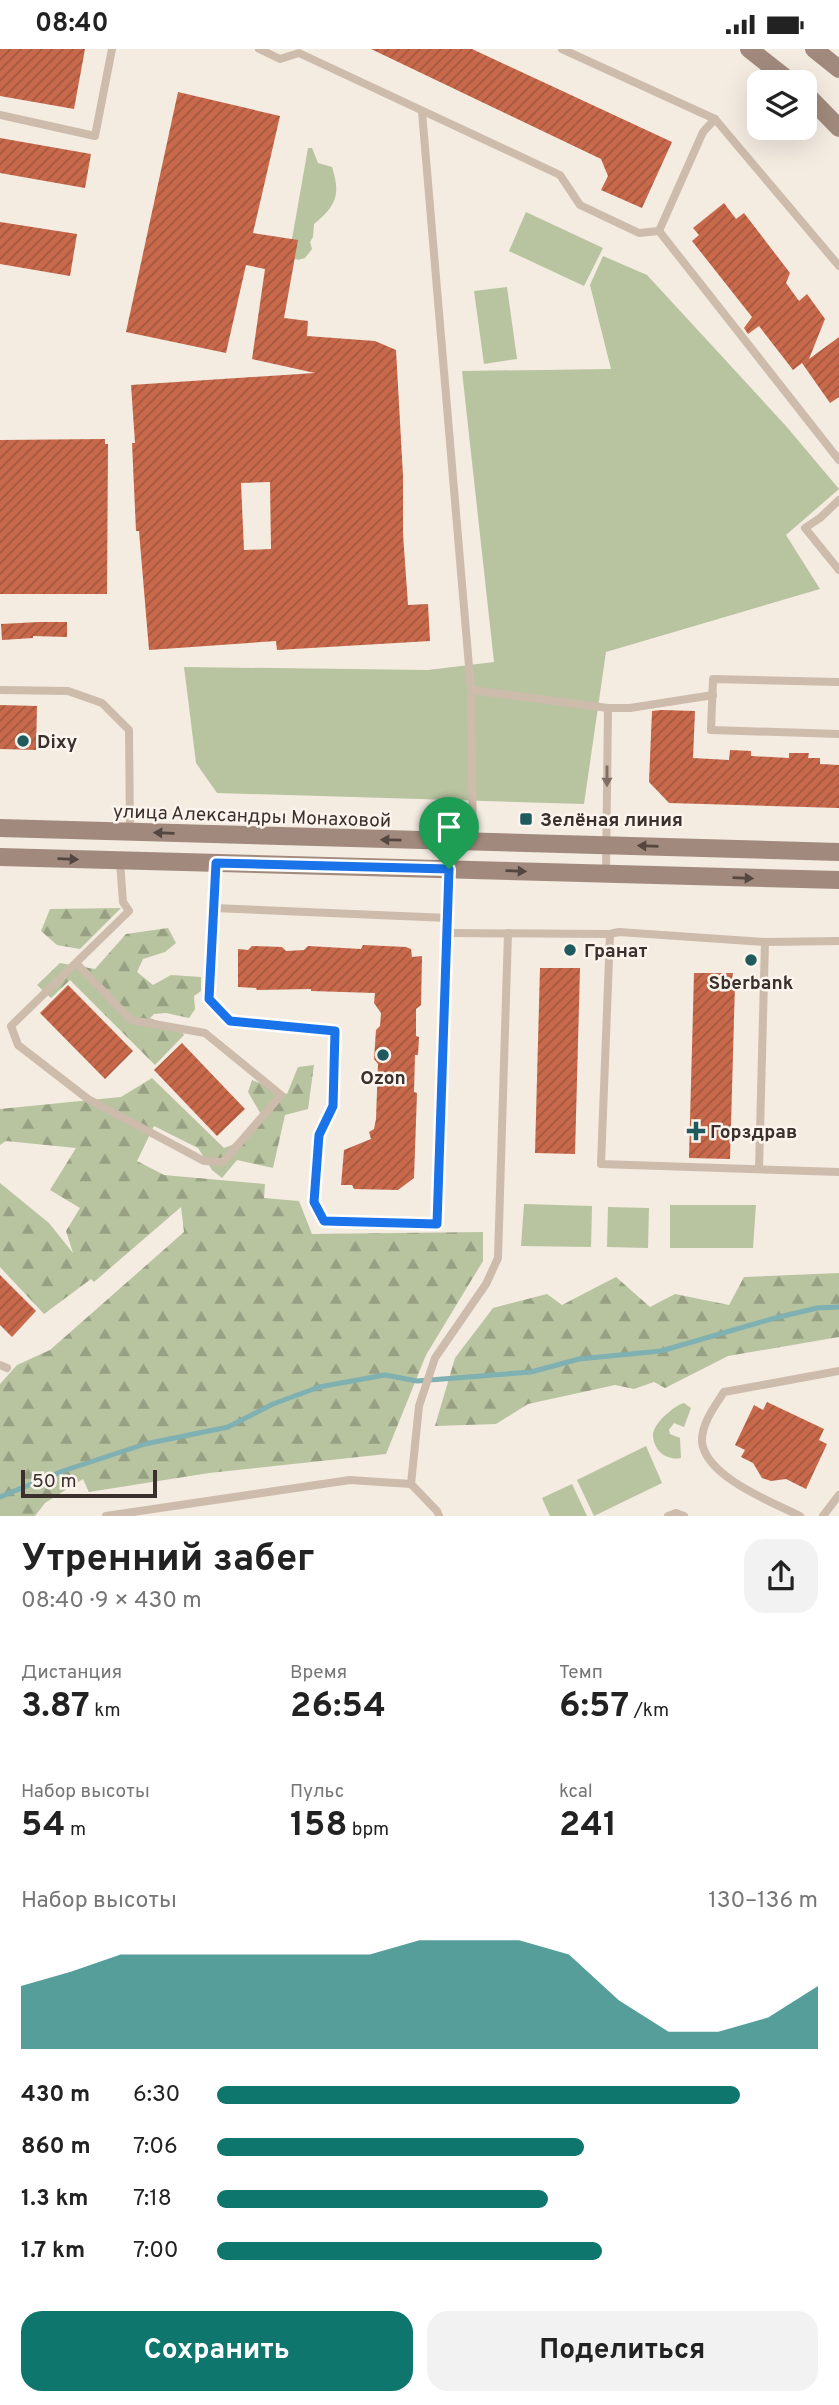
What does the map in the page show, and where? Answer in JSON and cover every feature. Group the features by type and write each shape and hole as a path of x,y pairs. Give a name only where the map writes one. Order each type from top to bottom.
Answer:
{"main road":[{"path":"748,49 775,70"},
{"path":"814,49 839,69"},
{"path":"817,102 839,119"},
{"path":"817,105 839,128"},
{"name":"улица Александры Монаховой","path":"0,828 839,852"},
{"path":"0,857 839,880"}],"lane":[{"path":"0,115 94,136 112,49"},
{"path":"259,49 280,59 299,53 560,175 580,205 639,233 659,231"},
{"path":"562,49 715,119 839,266"},
{"path":"422,112 471,690 473,842"},
{"path":"659,231 703,132 715,119"},
{"path":"659,231 839,460"},
{"path":"839,500 805,528 839,570"},
{"path":"839,682 713,678 711,730 839,734"},
{"path":"0,690 68,691 102,703 129,730 130,832"},
{"path":"471,690 608,708 630,708 713,695"},
{"path":"606,874 608,708"},
{"path":"76,963 131,1020 205,1033 281,1095 223,1162 204,1161 88,1099 18,1045 11,1027 76,963 129,911 123,902 120,861"},
{"path":"216,863 209,999 230,1021 335,1031 333,1106 319,1135 314,1202 324,1221 437,1224 449,869"},
{"path":"214,908 448,918"},
{"path":"448,933 619,932 765,942 839,941"},
{"path":"411,1484 419,1406 435,1358 486,1284 498,1258 508,933"},
{"path":"610,934 601,1164 839,1172"},
{"path":"759,1169 765,942"},
{"path":"800,1516 754,1494 724,1474 708,1457 702,1441 707,1420 724,1392 839,1371"},
{"path":"106,1516 349,1481 411,1484 439,1516"},
{"path":"823,1516 839,1495"},
{"path":"668,1516 676,1513 684,1516"}],"green space":[{"path":"308,148 312,148 318,163 332,167 336,193 332,205 314,224 310,242 312,249 305,258 298,260 289,256"},
{"path":"526,212 603,248 584,286 509,251"},
{"path":"603,256 647,275 786,426 839,489 786,535 820,589 606,652 584,804 217,793 196,763 184,667 428,670 494,662 462,371 611,369 590,285"},
{"path":"507,287 517,359 484,364 474,291"},
{"path":"121,908 80,949 57,945 41,931 50,909"},
{"path":"168,928 176,943 165,952 143,959 137,972 153,985 171,975 201,977 201,991 194,996 195,1009 189,1018 166,1013 154,1014 150,1018 180,1029 184,1035 155,1065 70,980 51,998 37,985 60,963 95,969 126,934"},
{"path":"314,1065 308,1109 285,1115 273,1168 237,1160 222,1178 212,1170 198,1148 154,1126 137,1161 164,1175 265,1184 264,1198 299,1201 312,1234 483,1232 483,1261 426,1355 386,1454 209,1473 89,1492 83,1479 45,1503 35,1516 0,1516 0,1384 17,1365 50,1350 184,1232 181,1207 94,1282 91,1279 44,1314 0,1267 0,1183 49,1223 73,1253 66,1231 80,1208 50,1190 76,1148 6,1141 0,1145 0,1109 121,1097 152,1078 224,1148 232,1145 262,1116 248,1092 252,1080 287,1094 298,1067"},
{"path":"524,1204 592,1206 591,1247 521,1246"},
{"path":"670,1205 756,1205 753,1248 670,1248"},
{"path":"608,1207 649,1208 648,1248 607,1247"},
{"path":"839,1273 839,1337 728,1356 665,1388 654,1382 634,1389 615,1385 528,1404 496,1424 435,1426 455,1358 493,1308 547,1294 562,1305 616,1277 650,1307 675,1294 729,1305 744,1277"},
{"path":"684,1403 691,1408 684,1427 674,1423 669,1430 670,1434 680,1438 681,1458 676,1459 662,1454 653,1436 656,1426 665,1416"},
{"path":"646,1446 662,1483 594,1516 577,1480"},
{"path":"572,1484 587,1516 550,1516 542,1498"}],"building":[{"path":"0,49 85,49 74,109 0,96"},
{"path":"371,49 472,49 672,142 642,208 601,190 608,176 601,159"},
{"path":"178,92 280,116 253,233 298,240 284,318 308,321 307,336 375,341 396,350 408,605 428,604 430,641 277,650 276,641 149,650 139,531 136,531 131,385 315,373 252,359 265,269 246,265 226,353 126,332","holes":["270,482 271,549 244,550 241,483"]},
{"path":"0,138 91,154 85,188 0,173"},
{"path":"724,203 736,219 744,213 790,273 786,283 799,301 807,294 825,319 809,359 839,337 839,397 830,403 802,363 793,370 759,326 748,334 744,328 752,317 692,241 699,235 693,228"},
{"path":"0,222 77,234 70,276 0,264"},
{"path":"105,439 105,444 108,444 107,594 0,594 0,440"},
{"path":"67,622 67,637 33,636 2,640 1,624"},
{"path":"0,705 37,706 36,750 0,749"},
{"path":"652,711 695,711 693,758 729,760 730,750 751,751 751,756 789,758 789,753 809,753 808,758 820,758 820,764 839,765 839,808 669,803 649,782"},
{"path":"363,945 406,947 411,949 412,957 422,956 421,1005 416,1009 416,1036 419,1037 418,1055 415,1055 414,1092 417,1093 414,1178 398,1190 354,1189 352,1185 341,1185 344,1150 371,1139 369,1132 374,1129 376,1119 378,1064 374,1059 376,1030 380,1026 381,1013 374,1003 375,993 311,989 257,990 238,987 238,949 248,950 252,946 282,947 286,951 304,950 308,946 361,949"},
{"path":"540,968 580,968 575,1154 535,1153"},
{"path":"694,973 733,973 731,984 735,984 730,1159 689,1158"},
{"path":"68,985 133,1051 105,1079 40,1013"},
{"path":"182,1043 245,1109 217,1136 154,1070"},
{"path":"0,1275 36,1311 12,1337 0,1325"},
{"path":"767,1402 824,1429 819,1440 827,1444 806,1489 786,1479 771,1481 762,1478 753,1463 741,1457 745,1450 735,1445 754,1405 763,1410"}],"waterway":[{"path":"0,1497 63,1471 145,1444 228,1427 273,1404 319,1387 385,1375 417,1381 531,1372 579,1359 661,1351 775,1318 817,1308 839,1307"}],"place":[{"name":"Dixy","path":"23,741"},
{"name":"Зелёная линия","path":"526,819"},
{"name":"Гранат","path":"570,950"},
{"name":"Sberbank","path":"751,960"},
{"name":"Ozon","path":"383,1055"},
{"name":"Горздрав","path":"696,1131"}],"route":[{"path":"216,863 449,869 437,1224 324,1221 314,1202 319,1135 333,1106 335,1031 230,1021 209,999 216,863"}]}
